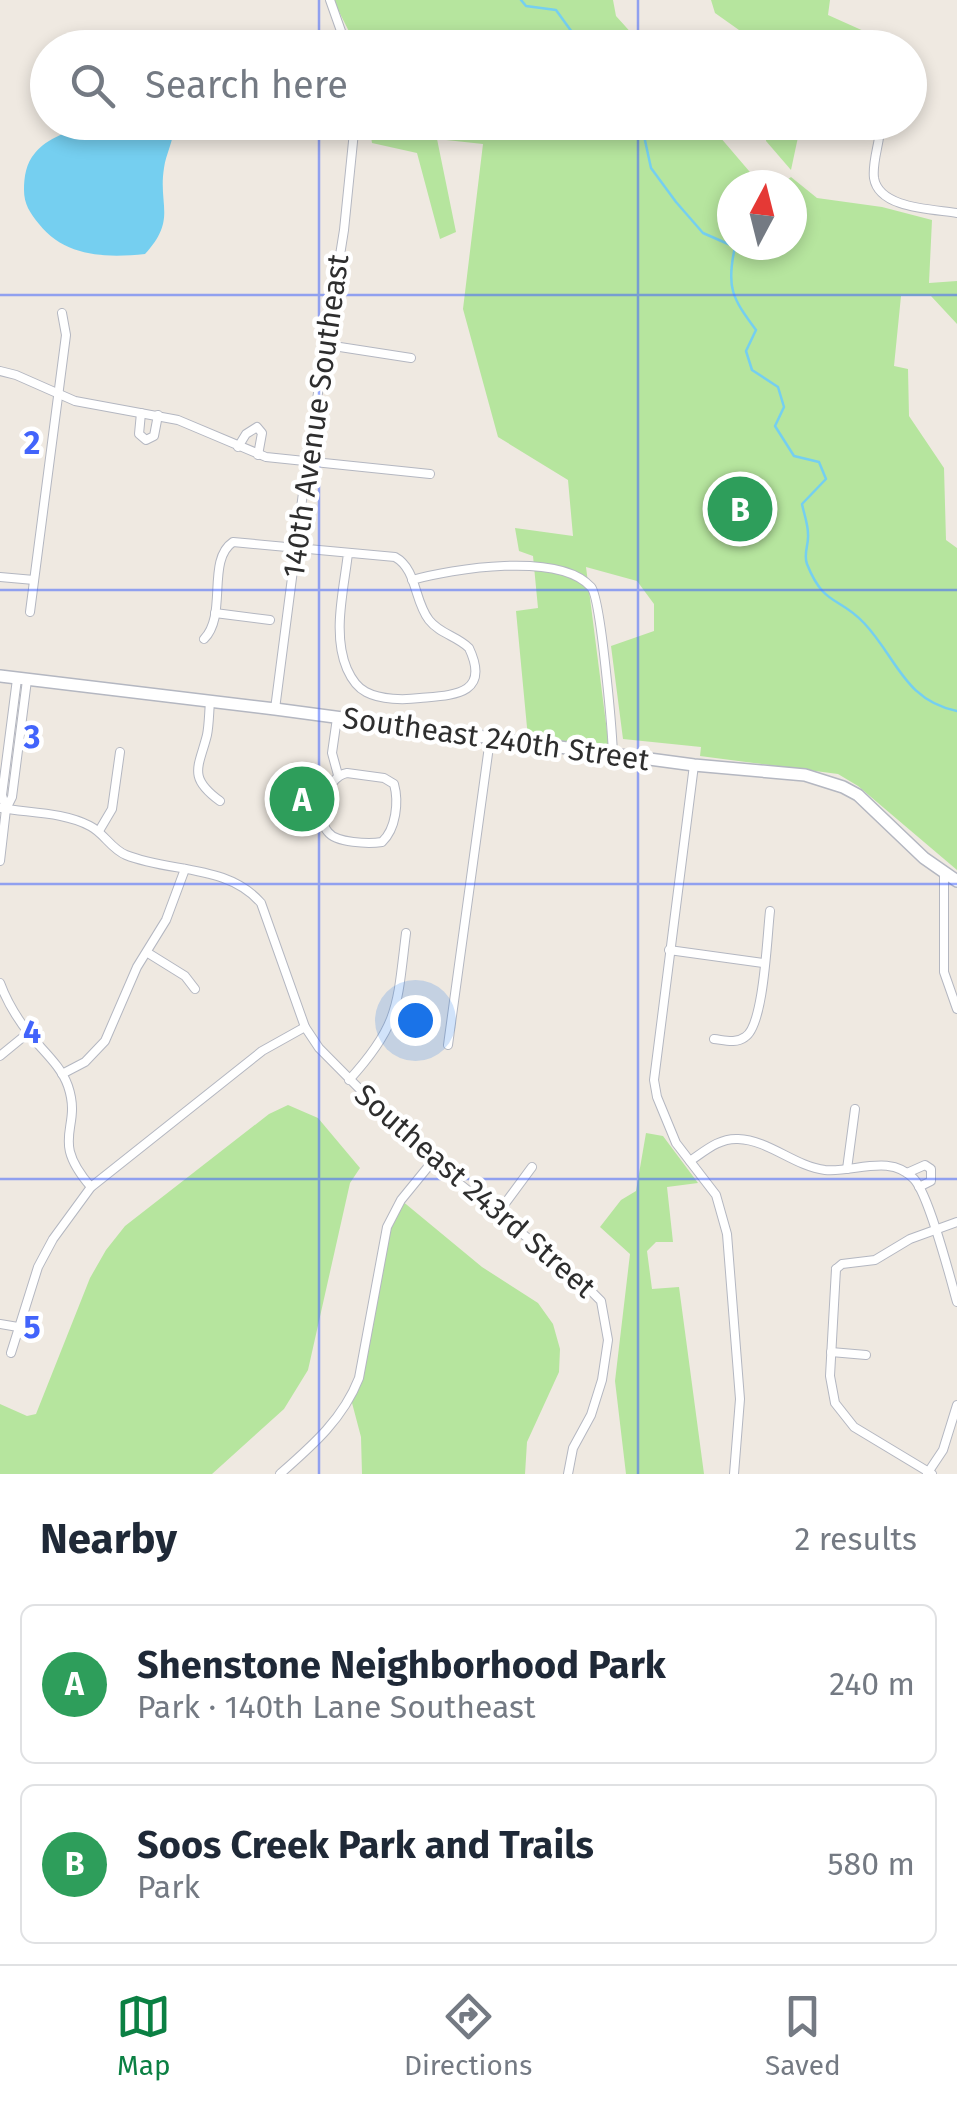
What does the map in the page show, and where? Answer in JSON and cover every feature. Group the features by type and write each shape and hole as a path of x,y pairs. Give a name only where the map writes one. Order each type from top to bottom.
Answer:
{"main road":[{"name":"Southeast 240th Street","path":"0,676 694,765 805,775 843,787 870,804 944,874 957,881"}],"street":[{"path":"330,0 341,30"},
{"name":"140th Avenue Southeast","path":"275,709 354,140"},
{"path":"879,140 874,181 888,198 957,213"},
{"path":"30,612 66,335 62,312"},
{"path":"326,345 411,358"},
{"path":"0,371 99,407 141,412 200,428 258,454 430,474"},
{"path":"141,412 139,434 146,440 154,436 158,416"},
{"path":"238,447 246,434 257,427 262,433 258,454"},
{"path":"204,639 210,634 216,612 222,556 228,545 238,542 395,556 407,567 431,624 469,648 475,670 469,686 450,697 408,700 376,695 359,687 347,669 341,641 348,553"},
{"path":"412,580 451,569 480,570 522,564 590,585 600,624 613,755"},
{"path":"0,576 34,580"},
{"path":"216,612 270,620"},
{"path":"0,860 2,795 22,679"},
{"path":"210,702 196,770 203,786 220,800"},
{"path":"337,718 332,753 338,775"},
{"path":"448,1045 490,739"},
{"path":"99,831 112,809 120,752"},
{"path":"694,765 654,1080 665,1121 676,1144 716,1195 727,1234 740,1399 734,1474"},
{"path":"338,775 384,778 394,784 395,812 386,838 376,843 334,837 326,830 323,820 328,786 338,775"},
{"name":"Southeast 243rd Street","path":"3,809 72,818 99,831 122,853 230,879 250,890 261,902 305,1027 319,1048 432,1162 590,1289 604,1310 608,1340 602,1380 591,1415 572,1448 568,1474"},
{"path":"62,1074 85,1062 105,1041 137,967 175,900 185,869"},
{"path":"944,874 944,972 957,1009"},
{"path":"714,1039 738,1040 753,1030 759,1010 770,912"},
{"path":"349,1080 376,1051 394,1017 406,933"},
{"path":"669,950 763,963"},
{"path":"148,953 185,976 195,989"},
{"path":"0,983 28,1033 62,1074 70,1097 70,1156 92,1187"},
{"path":"11,1353 38,1267 52,1239 92,1187 262,1051 305,1027"},
{"path":"0,1056 28,1033"},
{"path":"847,1169 855,1108"},
{"path":"690,1161 714,1145 738,1139 812,1167 887,1166 907,1173 920,1188 957,1302"},
{"path":"280,1474 338,1419 351,1399 360,1378 387,1227 401,1200 432,1162"},
{"path":"907,1173 924,1166 931,1169 932,1178 920,1188"},
{"path":"498,1213 532,1167"},
{"path":"957,1222 910,1239 875,1260 842,1264 836,1269 831,1352 831,1394 845,1420 929,1473 943,1450 957,1405"},
{"path":"824,1262 836,1269"},
{"path":"0,1324 18,1327"},
{"path":"831,1352 866,1355"},
{"path":"293,1462 300,1474"}],"green space":[{"path":"333,0 613,0 616,16 629,30 348,30"},
{"path":"711,0 830,0 828,15 861,30 739,30 715,13"},
{"path":"372,140 437,140 456,232 440,239 417,153"},
{"path":"446,140 723,140 748,170 717,170 717,260 807,260 807,190 817,198 882,207 932,220 929,283 957,281 957,324 931,296 901,296 894,366 908,369 909,416 944,468 946,540 957,548 957,870 858,786 838,774 700,756 701,747 623,739 611,646 654,631 654,604 637,581 586,567 609,747 528,738 516,611 538,608 533,556 519,551 515,528 573,536 568,480 498,437 463,309 483,144"},
{"path":"766,140 797,140 791,170 766,141"},
{"path":"288,779 322,783 317,813 284,809"},
{"path":"288,1105 318,1118 360,1168 350,1183 308,1370 284,1409 212,1474 0,1474 0,1404 27,1416 36,1414 90,1278 106,1250 125,1226 269,1114"},
{"path":"646,1133 663,1136 698,1183 667,1187 673,1242 656,1242 647,1251 652,1289 679,1287 704,1474 626,1474 615,1381 630,1254 600,1227 621,1200 636,1191"},
{"path":"401,1200 482,1267 538,1303 553,1324 560,1349 559,1372 527,1442 525,1474 362,1474 361,1437 351,1399 383,1245"}],"water":[{"path":"51,140 171,140 164,168 161,231 145,254 87,253 49,235 28,208 24,195 28,166"}],"waterway":[{"path":"521,0 526,6 556,10 570,30"},
{"path":"645,140 651,168 676,202 703,233 735,247 733,292 756,330 746,351 752,370 778,387 784,407 775,426 794,456 819,462 826,479 802,504 808,530 806,560 813,578 826,594 864,623 913,688 925,698 957,711"}],"place":[{"name":"Soos Creek Park and Trails","path":"740,509"},
{"name":"Shenstone Neighborhood Park","path":"302,799"}]}
